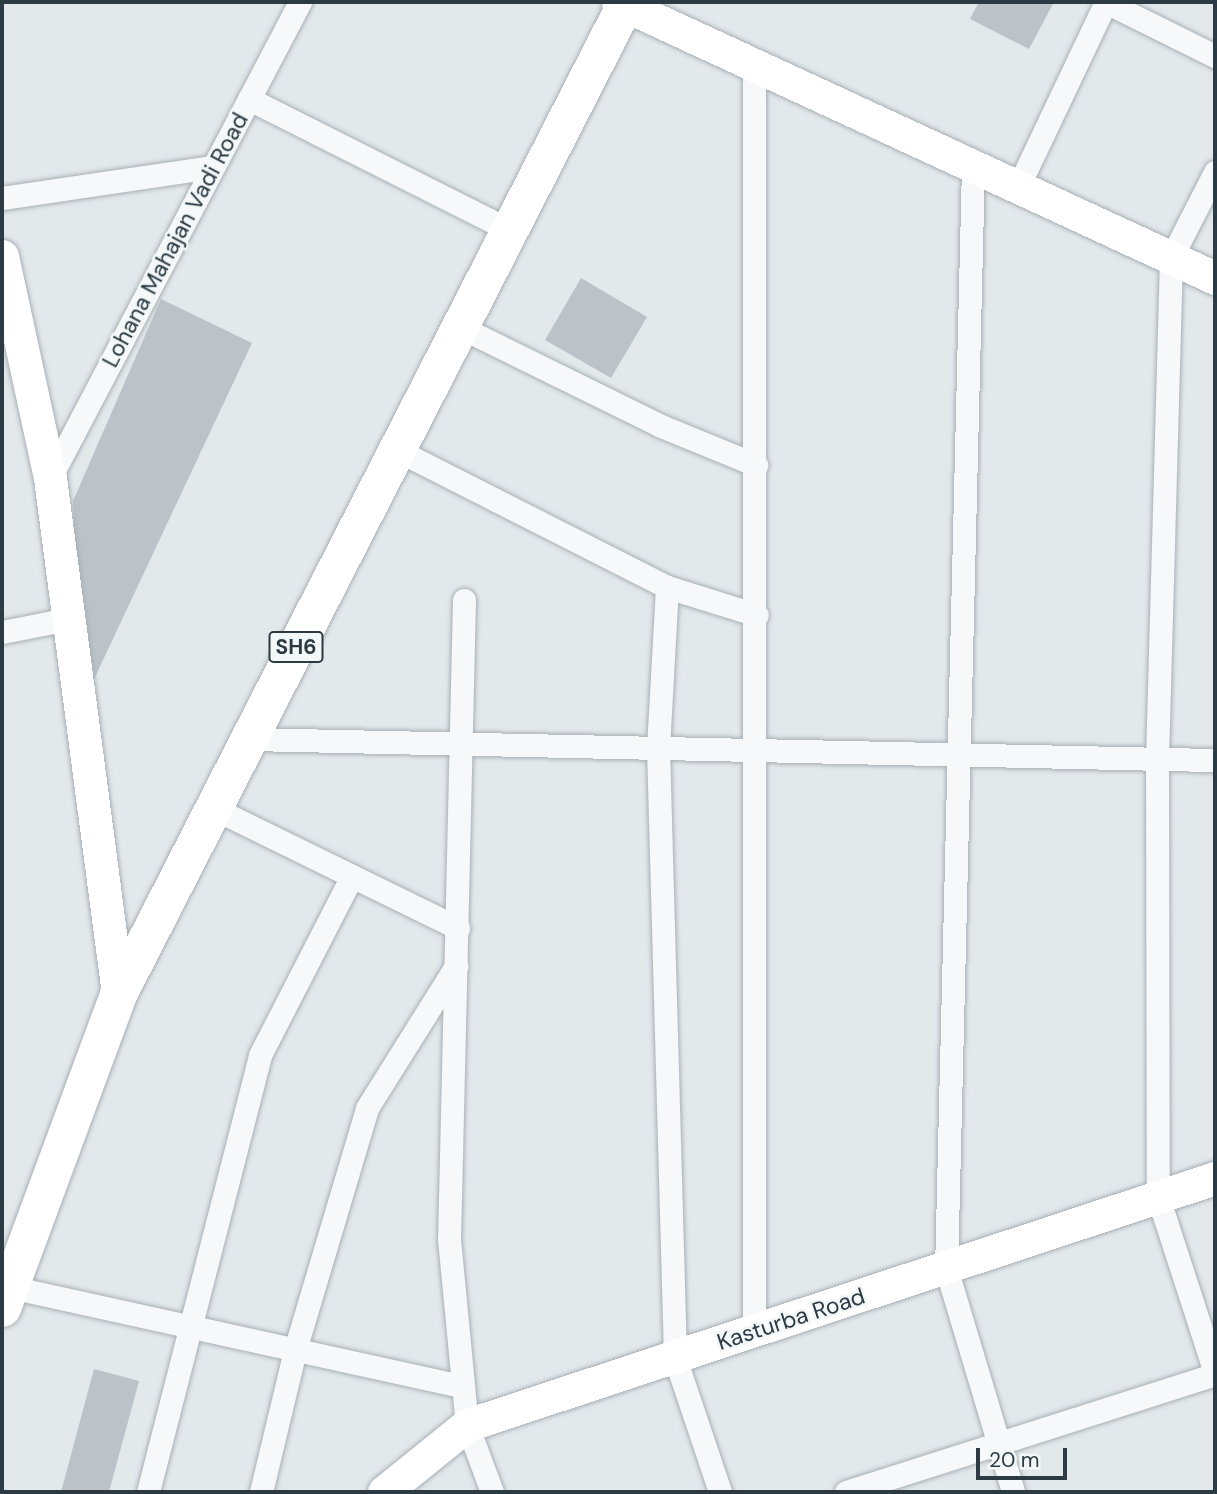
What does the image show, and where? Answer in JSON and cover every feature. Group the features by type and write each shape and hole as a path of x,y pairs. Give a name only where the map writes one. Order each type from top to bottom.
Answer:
{"main road":[{"name":"SH6","path":"6,1297 118,994 623,3"}],"street":[{"name":"Lohana Mahajan Vadi Road","path":"50,478 300,2"},
{"path":"1018,187 1106,2 1215,56"},
{"path":"623,3 1215,278"},
{"path":"754,65 758,750 754,1332"},
{"path":"249,99 509,230"},
{"path":"973,166 946,1268 1013,1492"},
{"path":"2,198 213,167"},
{"path":"860,1490 1215,1373 1158,1197 1157,759 1171,258 1215,172"},
{"path":"2,256 50,478 118,994"},
{"path":"460,327 661,426 756,465"},
{"path":"397,450 667,587 757,615"},
{"path":"667,587 658,748 676,1358 720,1492"},
{"path":"464,600 449,1239 467,1425 492,1492"},
{"path":"2,632 68,619"},
{"path":"249,739 1215,760"},
{"path":"213,808 457,928"},
{"path":"148,1492 260,1055 352,876"},
{"path":"261,1492 295,1350 368,1108 456,966"},
{"name":"Kasturba Road","path":"384,1492 467,1425 1215,1178"},
{"path":"6,1297 190,1326 463,1387"}],"building":[{"path":"979,2 1054,2 1029,49 970,19"},
{"path":"581,278 647,317 611,378 545,340"},
{"path":"161,299 252,343 80,709 73,501"},
{"path":"94,1369 139,1381 109,1492 61,1492"}]}
